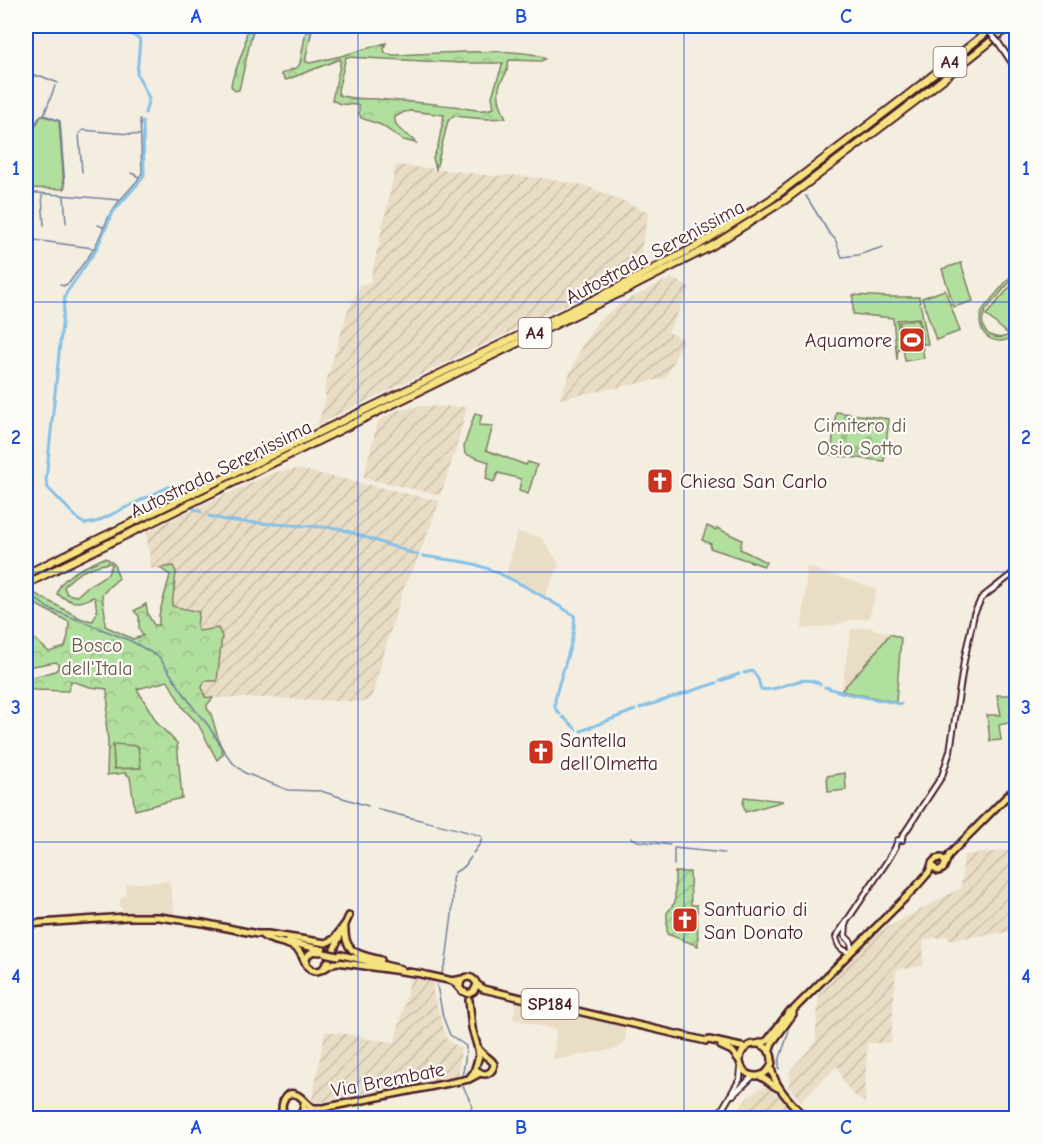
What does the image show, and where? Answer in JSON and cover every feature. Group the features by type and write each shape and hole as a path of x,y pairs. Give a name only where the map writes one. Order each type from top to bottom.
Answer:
{"highway":[{"name":"Autostrada Serenissima","path":"26,574 613,290 697,246 770,200 995,26"},
{"name":"Autostrada Serenissima","path":"26,584 712,246 785,200 1010,26"}],"main road":[{"path":"915,888 944,868 949,855 1017,787"},
{"path":"780,1089 767,1079 746,1073 740,1063 741,1053 746,1048 767,1041 789,1012 915,888 931,870 933,860 949,855"},
{"path":"938,858 945,862"},
{"path":"932,864 938,871"},
{"path":"26,924 126,916 159,917 203,923 260,935 453,981 462,979"},
{"path":"323,968 349,916"},
{"path":"260,935 268,934 326,943 334,939 345,924"},
{"path":"345,924 345,938 349,948"},
{"path":"260,935 296,948 308,968 314,971 319,971 337,962 422,974"},
{"path":"335,947 342,945 357,953 422,974"},
{"path":"306,964 306,959 311,953 324,952"},
{"name":"SP184","path":"462,979 466,976 471,977 483,988 706,1041 732,1051 740,1063"},
{"path":"460,988 459,983 462,979"},
{"path":"453,981 469,1000 472,1028 478,1049 476,1067 480,1073 488,1074 494,1064 478,1049"},
{"path":"469,1000 477,984"},
{"path":"465,993 483,988"},
{"path":"793,1010 793,1014 772,1043 769,1052 772,1074 780,1089 805,1119"},
{"name":"SP184","path":"706,1041 746,1048"},
{"path":"757,1044 769,1052"},
{"path":"478,1059 486,1057"},
{"path":"756,1076 767,1071 771,1066"},
{"name":"Via Brembate","path":"469,1079 476,1067"},
{"name":"Via Brembate","path":"300,1115 312,1108 323,1108 469,1079 480,1073"},
{"path":"290,1094 302,1098 304,1103 300,1115 291,1117 284,1112 282,1100 285,1096 290,1094"},
{"name":"Via Brembate","path":"304,1103 312,1108"}],"street":[{"path":"984,26 1017,69"},
{"path":"847,921 845,936 851,942 851,951 843,950 837,945 836,937 894,851 945,769 974,614 981,599 1011,575 1017,573"},
{"path":"851,942 867,936"},
{"path":"842,960 843,950"},
{"path":"717,1119 740,1080 740,1063"},
{"path":"730,1098 756,1076"}],"shaded area":[{"path":"396,165 493,176 543,178 584,185 649,212 637,270 317,425 326,399 324,388 348,310 360,285 370,282"},
{"path":"671,278 690,288 668,332 684,339 666,378 559,399 581,347 598,321 623,302"},
{"path":"418,406 467,407 457,446 440,495 363,478 378,421 395,411"},
{"path":"299,469 440,501 416,563 404,587 372,696 368,701 362,702 205,697 202,687 205,681 216,681 218,628 199,631 197,626 199,612 172,606 176,572 173,566 151,569 146,532 275,472"},
{"path":"517,532 540,537 559,565 545,596 506,575"},
{"path":"807,567 877,589 869,618 802,629"},
{"path":"868,627 890,634 841,691 851,629"},
{"path":"1016,849 1016,931 948,940 948,936 924,940 923,966 896,970 891,1043 867,1043 865,1103 844,1083 837,1066 801,1102 788,1086 791,1079 789,1072 815,1043 819,993 867,938 961,888 964,855"},
{"path":"169,881 175,914 124,912 120,907 120,899 126,894 126,884"},
{"path":"411,976 434,979 433,992 447,1040 461,1048 458,1079 311,1104 325,1031 395,1042"},
{"path":"517,998 616,1022 626,1029 626,1038 616,1049 553,1060 556,1030 513,1019"},
{"path":"766,1087 785,1103 789,1110 789,1118 732,1117 747,1098 760,1088"}],"green space":[{"path":"247,26 255,26 239,90 235,91 231,86 232,80 245,45"},
{"path":"307,26 313,26 306,56 306,62 310,63 386,43 385,53 393,55 519,52 545,59 541,61 509,60 499,93 506,118 453,116 448,121 436,169 433,158 438,146 444,115 411,111 395,117 399,129 416,143 403,140 381,125 361,118 359,105 340,104 332,100 340,59 286,80 281,74 298,67","holes":["346,57 503,63 492,96 494,108 479,110 339,95 338,90"]},
{"path":"41,116 59,121 64,189 26,188 31,141"},
{"path":"961,263 973,301 954,307 942,269"},
{"path":"1016,270 1016,278 989,306 982,321 991,336 1004,337 1016,329 1016,334 1009,339 994,340 983,332 980,325 981,317 984,308"},
{"path":"1016,280 1016,324 1008,334 986,315"},
{"path":"945,290 960,331 936,340 922,298"},
{"path":"853,295 919,297 928,344 923,344 919,318 897,320 901,348 898,349 897,360 893,318 853,314"},
{"name":"Aquamore","path":"918,319 924,358 905,361 899,322"},
{"name":"Cimitero di Osio Sotto","path":"836,412 889,419 884,461 831,455"},
{"path":"475,413 482,415 479,425 493,426 486,450 526,465 528,462 537,465 528,494 519,491 521,479 498,473 494,482 486,479 489,462 465,454 464,446"},
{"path":"707,526 716,530 717,528 742,540 740,549 766,562 764,566 710,548 711,544 702,540"},
{"name":"Bosco dell'Itala","path":"104,558 115,565 119,578 102,595 105,626 133,639 143,636 139,628 139,616 134,611 146,604 148,615 154,625 159,625 159,615 170,575 160,568 173,566 176,572 172,606 199,612 197,626 199,631 218,628 222,636 217,681 205,681 202,687 205,697 213,698 207,708 211,714 223,754 217,760 198,724 183,708 168,681 137,689 158,724 177,743 182,798 135,810 130,777 125,773 107,775 107,689 71,681 68,691 26,688 26,679 55,671 58,668 56,662 26,667 28,633 49,652 65,647 69,622 29,601 26,595 32,592 82,619 93,621 97,612 95,598 75,602 57,594 63,581 69,576","holes":["109,563 112,565 108,574 77,596 67,594 64,587 78,574","113,744 138,746 141,768 114,769"]},
{"path":"890,634 901,638 896,702 841,691 870,659"},
{"path":"997,695 1016,695 1016,721 999,725 1001,740 990,741 987,715 1001,715"},
{"path":"113,743 138,746 142,768 114,769"},
{"path":"845,773 846,790 828,792 827,776"},
{"path":"744,797 784,801 745,812"},
{"path":"675,872 690,872 691,905 697,905 698,946 667,934 667,913 675,902"}],"waterway":[{"path":"116,26 140,39 137,74 149,98 145,113"},
{"path":"26,76 41,76 58,83"},
{"path":"55,86 44,115 60,121 65,187"},
{"path":"26,174 33,129 41,115 44,115"},
{"path":"121,199 142,173 140,119"},
{"path":"143,122 144,175 113,212 96,250 65,295 46,480 48,488 85,524 96,522 168,487 176,490"},
{"path":"82,172 79,134 83,130 140,135"},
{"path":"131,173 139,177"},
{"path":"26,192 120,200 109,216 94,249 69,283 63,286 60,284"},
{"path":"42,195 44,226"},
{"path":"64,196 66,223"},
{"path":"806,196 835,239 842,257 858,255 883,247"},
{"path":"98,225 103,227"},
{"path":"26,239 93,248"},
{"path":"26,295 26,309"},
{"path":"193,508 201,512"},
{"path":"209,516 245,522 338,528 418,555"},
{"path":"423,556 487,568 525,586 574,615 572,639 555,698 555,708 560,714"},
{"path":"27,593 48,608 131,641 159,657 224,751 245,773 288,790 321,791 368,806"},
{"path":"744,673 753,671 761,689 775,688 805,680 820,684"},
{"path":"720,681 739,674"},
{"path":"640,708 716,683"},
{"path":"825,687 901,704"},
{"path":"581,731 635,710"},
{"path":"563,717 576,729"},
{"path":"377,809 481,836 480,844 473,853"},
{"path":"631,838 670,845"},
{"path":"674,865 674,848 724,853"},
{"path":"441,975 446,961 452,915 452,879 454,873 465,866 471,857"},
{"path":"437,985 443,1017 450,1035 466,1046 462,1077"},
{"path":"779,1069 779,1061 789,1031"},
{"path":"462,1084 472,1105 469,1118"}],"place":[{"name":"Aquamore","path":"912,340"},
{"name":"Chiesa San Carlo","path":"660,481"},
{"name":"Santella dell’Olmetta","path":"541,752"},
{"name":"Santuario di San Donato","path":"685,920"}]}
